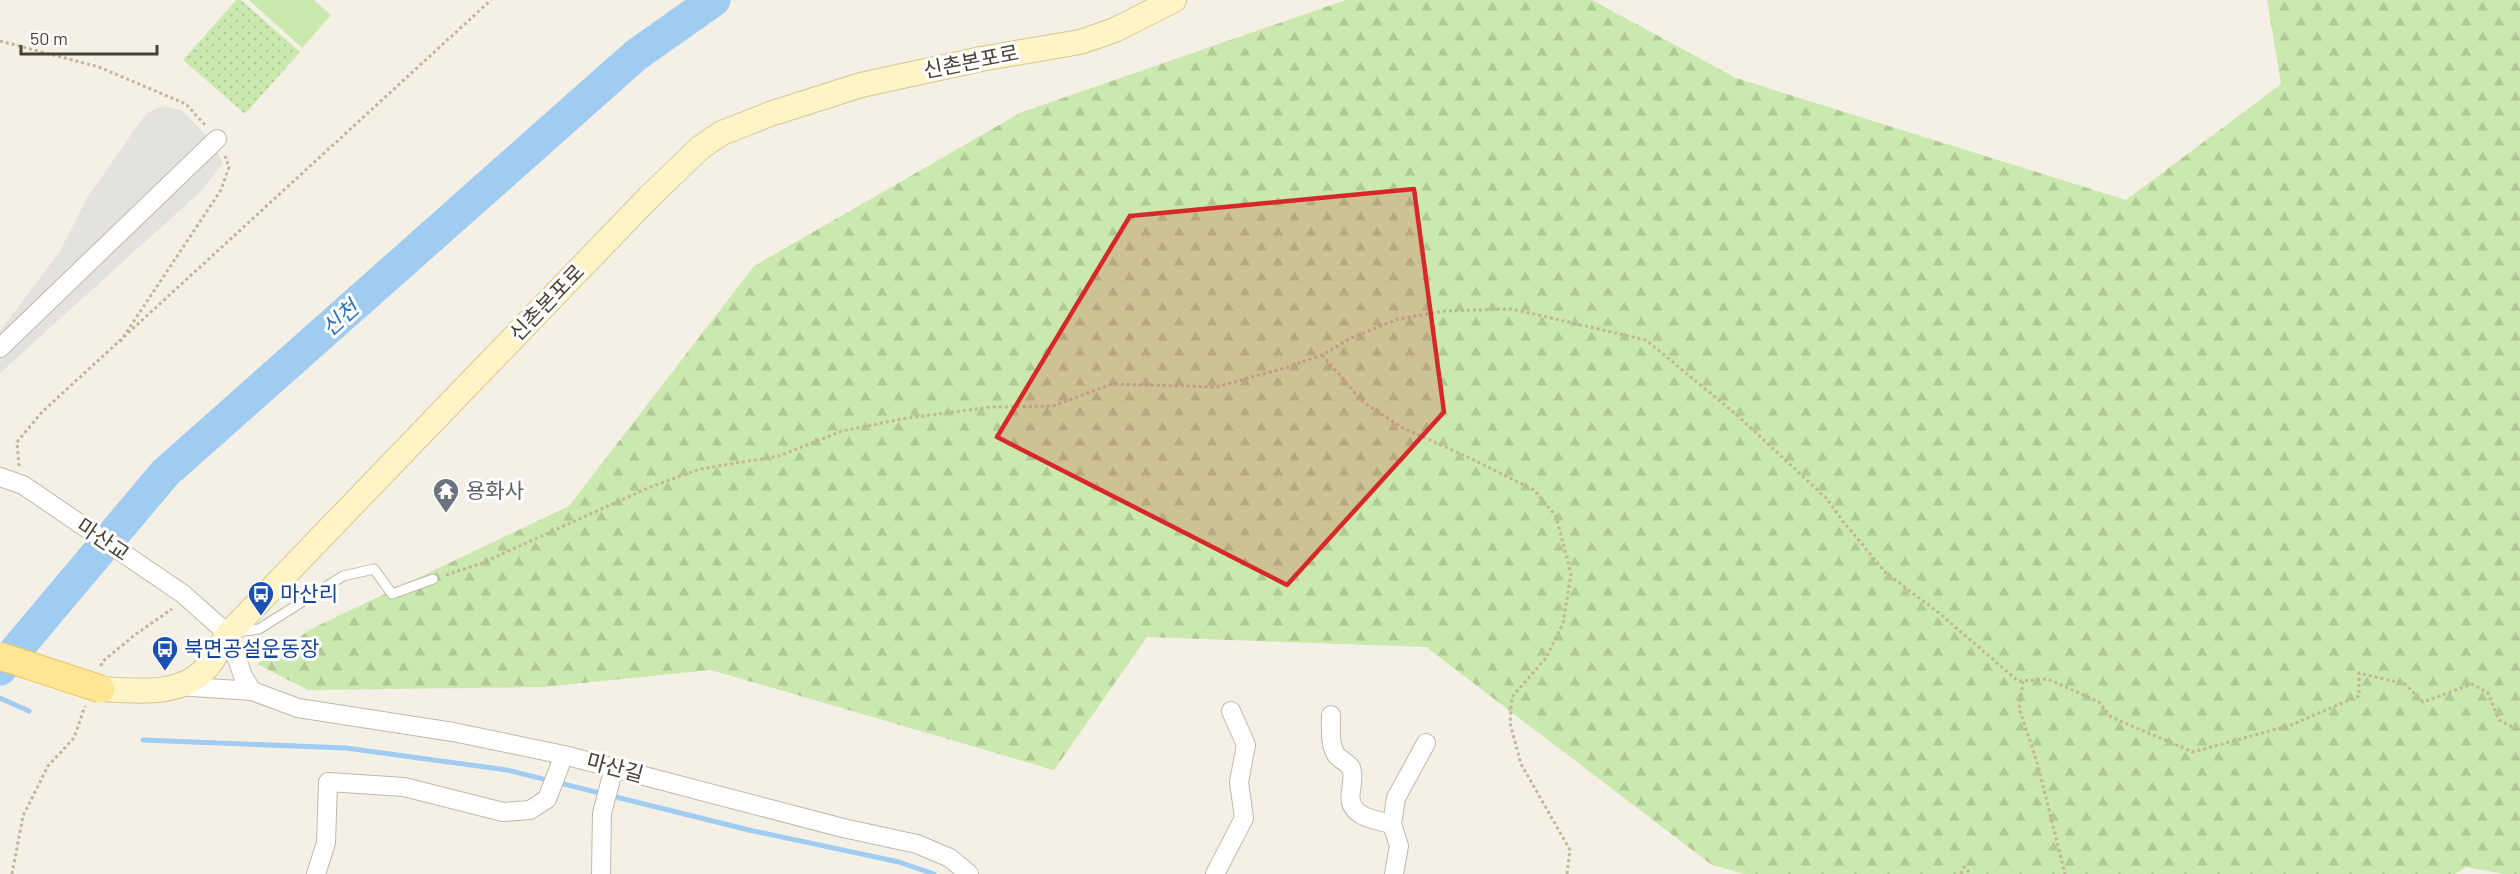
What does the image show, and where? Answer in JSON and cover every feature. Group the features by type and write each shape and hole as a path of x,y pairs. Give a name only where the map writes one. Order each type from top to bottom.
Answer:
{"main road":[{"name":"신촌본포로","path":"0,657 95,688 151,692 178,686 207,667 228,634 649,197 708,142 722,133 770,114 861,85 981,58 1080,42 1115,30 1174,0"}],"street":[{"path":"0,348 218,139"},
{"name":"마산교","path":"0,477 23,485 185,596 228,634"},
{"path":"228,634 243,676 252,691"},
{"name":"마산길","path":"178,686 252,691 297,708 453,732 611,776 917,844 950,858 969,874"},
{"path":"1215,874 1244,818 1239,782 1246,745 1231,711"},
{"path":"1331,715 1331,737 1336,755 1350,767 1353,779 1349,799 1356,812 1367,819 1392,824"},
{"path":"1394,874 1399,846 1392,824 1396,798 1426,743"},
{"path":"316,874 326,843 328,782 404,787 503,812 530,810 547,799 561,763"},
{"path":"601,874 602,813 611,776"}],"lane":[{"path":"228,634 259,629 343,576 374,569 392,594 433,579"}],"path":[{"path":"23,485 17,442 42,412 117,346 492,0"},
{"path":"0,41 99,67 186,104 218,139 229,167 221,190 117,346"},
{"path":"433,579 482,563 650,487 700,469 779,456 842,431 907,418 992,407 1053,406 1112,384 1216,387 1322,355 1351,338 1398,319 1445,311 1512,309 1646,340 1738,416 1826,498 1886,572 1939,613 2018,681 2048,679 2099,702 2111,717 2193,752 2290,725 2359,696 2359,673 2405,684 2423,702 2472,684 2488,693 2499,720 2520,731"},
{"path":"1322,355 1363,402 1401,427 1534,490 1556,516 1571,574 1563,623 1546,658 1512,697 1509,723 1521,764 1570,850 1567,874"},
{"path":"12,874 23,816 48,766 74,738 95,688 102,662 185,596"},
{"path":"2024,681 2019,708 2037,762 2065,874"},
{"path":"1961,874 1964,867 1971,874"}],"highlighted area":[{"path":"1414,189 1444,412 1287,585 997,437 1130,216"}],"green space":[{"path":"236,0 241,0 300,52 245,114 183,60"},
{"path":"249,0 314,0 331,15 302,48"},
{"path":"1346,0 1592,0 1736,78 2126,200 2281,84 2267,0 2520,0 2520,874 2504,874 2466,867 2455,874 1745,874 1712,865 1426,647 1147,637 1054,770 711,670 543,687 308,690 257,664 313,628 569,506 754,266 1022,112"}],"shaded area":[{"path":"162,106 181,110 212,141 223,163 200,192 0,373 0,331 60,251 87,198 135,129 147,113"}],"waterway":[{"name":"신천","path":"0,669 165,473 636,55 714,0"},
{"path":"0,698 29,711"},
{"path":"143,740 346,748 507,770 749,830 899,862 934,874"}],"place":[{"name":"용화사","path":"446,514"},
{"name":"마산리","path":"261,617"},
{"name":"북면공설운동장","path":"165,672"}]}
